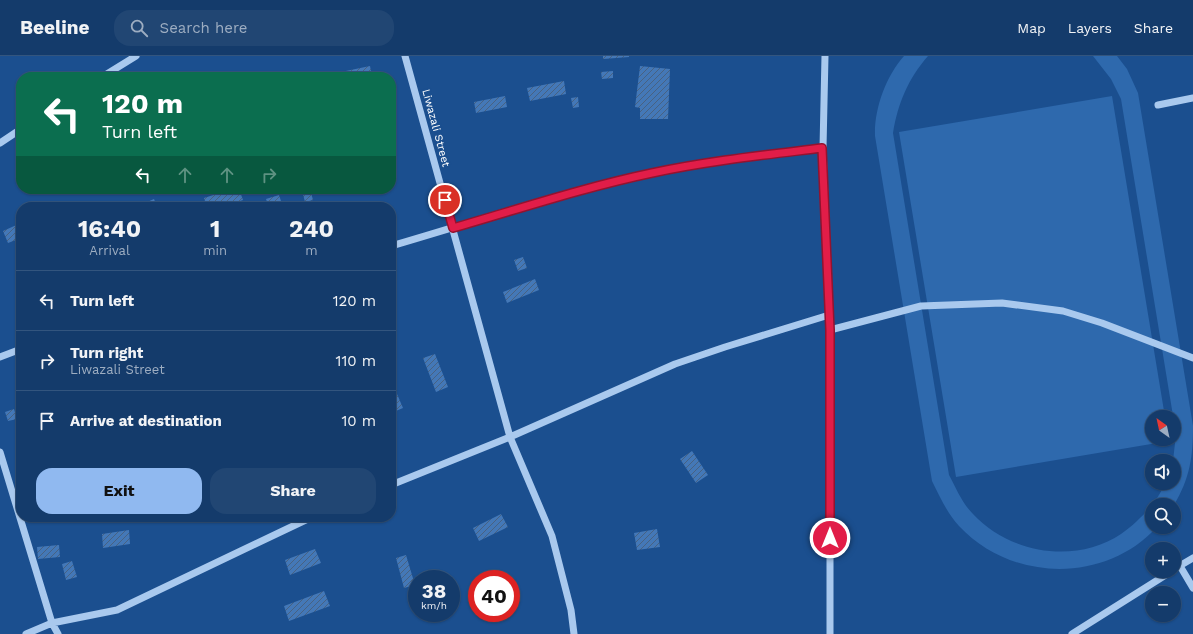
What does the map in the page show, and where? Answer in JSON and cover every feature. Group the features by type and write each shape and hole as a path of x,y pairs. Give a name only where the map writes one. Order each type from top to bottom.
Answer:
{"street":[{"path":"110,72 136,56"},
{"name":"Liwazali Street","path":"405,56 510,437 552,536 571,610 574,634"},
{"path":"825,56 822,148 830,330 830,634"},
{"path":"1158,105 1193,98"},
{"path":"0,143 16,132"},
{"path":"396,245 575,192 652,173 754,156 822,148"},
{"path":"830,330 921,306 1002,303 1063,311 1102,323 1193,358"},
{"path":"396,483 510,437 668,367 725,347 829,315"},
{"path":"0,357 16,351"},
{"path":"0,452 16,505"},
{"path":"21,522 52,623 58,634"},
{"path":"26,634 52,623 117,610 302,522"},
{"path":"1181,565 1193,558"},
{"path":"1181,575 1193,588"},
{"path":"1072,634 1161,578"}],"shaded area":[{"path":"904,56 928,56 909,83 901,102 893,133 949,475 966,505 973,514 988,527 1005,538 1024,546 1043,550 1063,552 1103,544 1121,534 1145,513 1145,534 1149,534 1136,546 1111,559 1085,566 1058,569 1031,566 1005,558 980,544 959,526 947,510 932,481 875,136 875,126 882,93"},
{"path":"1093,56 1117,56 1127,69 1138,93 1193,426 1190,467 1184,486 1178,498 1157,498 1162,490 1181,490 1181,454 1174,454 1175,446 1181,446 1181,410 1172,410 1121,99 1111,79"},
{"path":"1112,96 1164,410 1145,410 1145,445 956,477 899,132"}],"building":[{"path":"603,56 629,56 629,57 603,59"},
{"path":"370,66 371,72 341,72"},
{"path":"640,66 670,69 668,119 640,119 640,108 635,107"},
{"path":"613,71 613,78 602,79 601,72"},
{"path":"564,81 566,94 530,101 527,88"},
{"path":"505,96 507,107 476,113 474,102"},
{"path":"578,97 579,107 573,108 571,98"},
{"path":"216,194 241,194 243,200 237,202 205,202 204,198"},
{"path":"303,194 311,194 313,200 305,202"},
{"path":"279,195 281,202 267,202 266,199"},
{"path":"154,199 155,202 147,202"},
{"path":"16,225 16,240 8,243 3,231"},
{"path":"523,257 527,268 518,271 514,260"},
{"path":"535,279 539,290 507,303 503,292"},
{"path":"435,354 448,387 436,392 423,358"},
{"path":"396,392 403,408 396,411"},
{"path":"14,409 16,419 8,421 5,412"},
{"path":"692,451 708,475 696,483 680,459"},
{"path":"501,514 508,527 479,541 473,528"},
{"path":"657,529 660,547 637,550 634,533"},
{"path":"129,530 130,544 103,548 102,534"},
{"path":"59,545 60,557 38,559 37,547"},
{"path":"315,549 321,563 290,575 285,560"},
{"path":"406,555 410,570 408,570 408,587 404,588 396,558"},
{"path":"72,561 77,577 66,580 62,564"},
{"path":"324,591 330,606 289,621 284,606"}],"route":[{"path":"445,200 453,228 575,192 652,173 754,156 822,148 830,330 830,538"}]}
